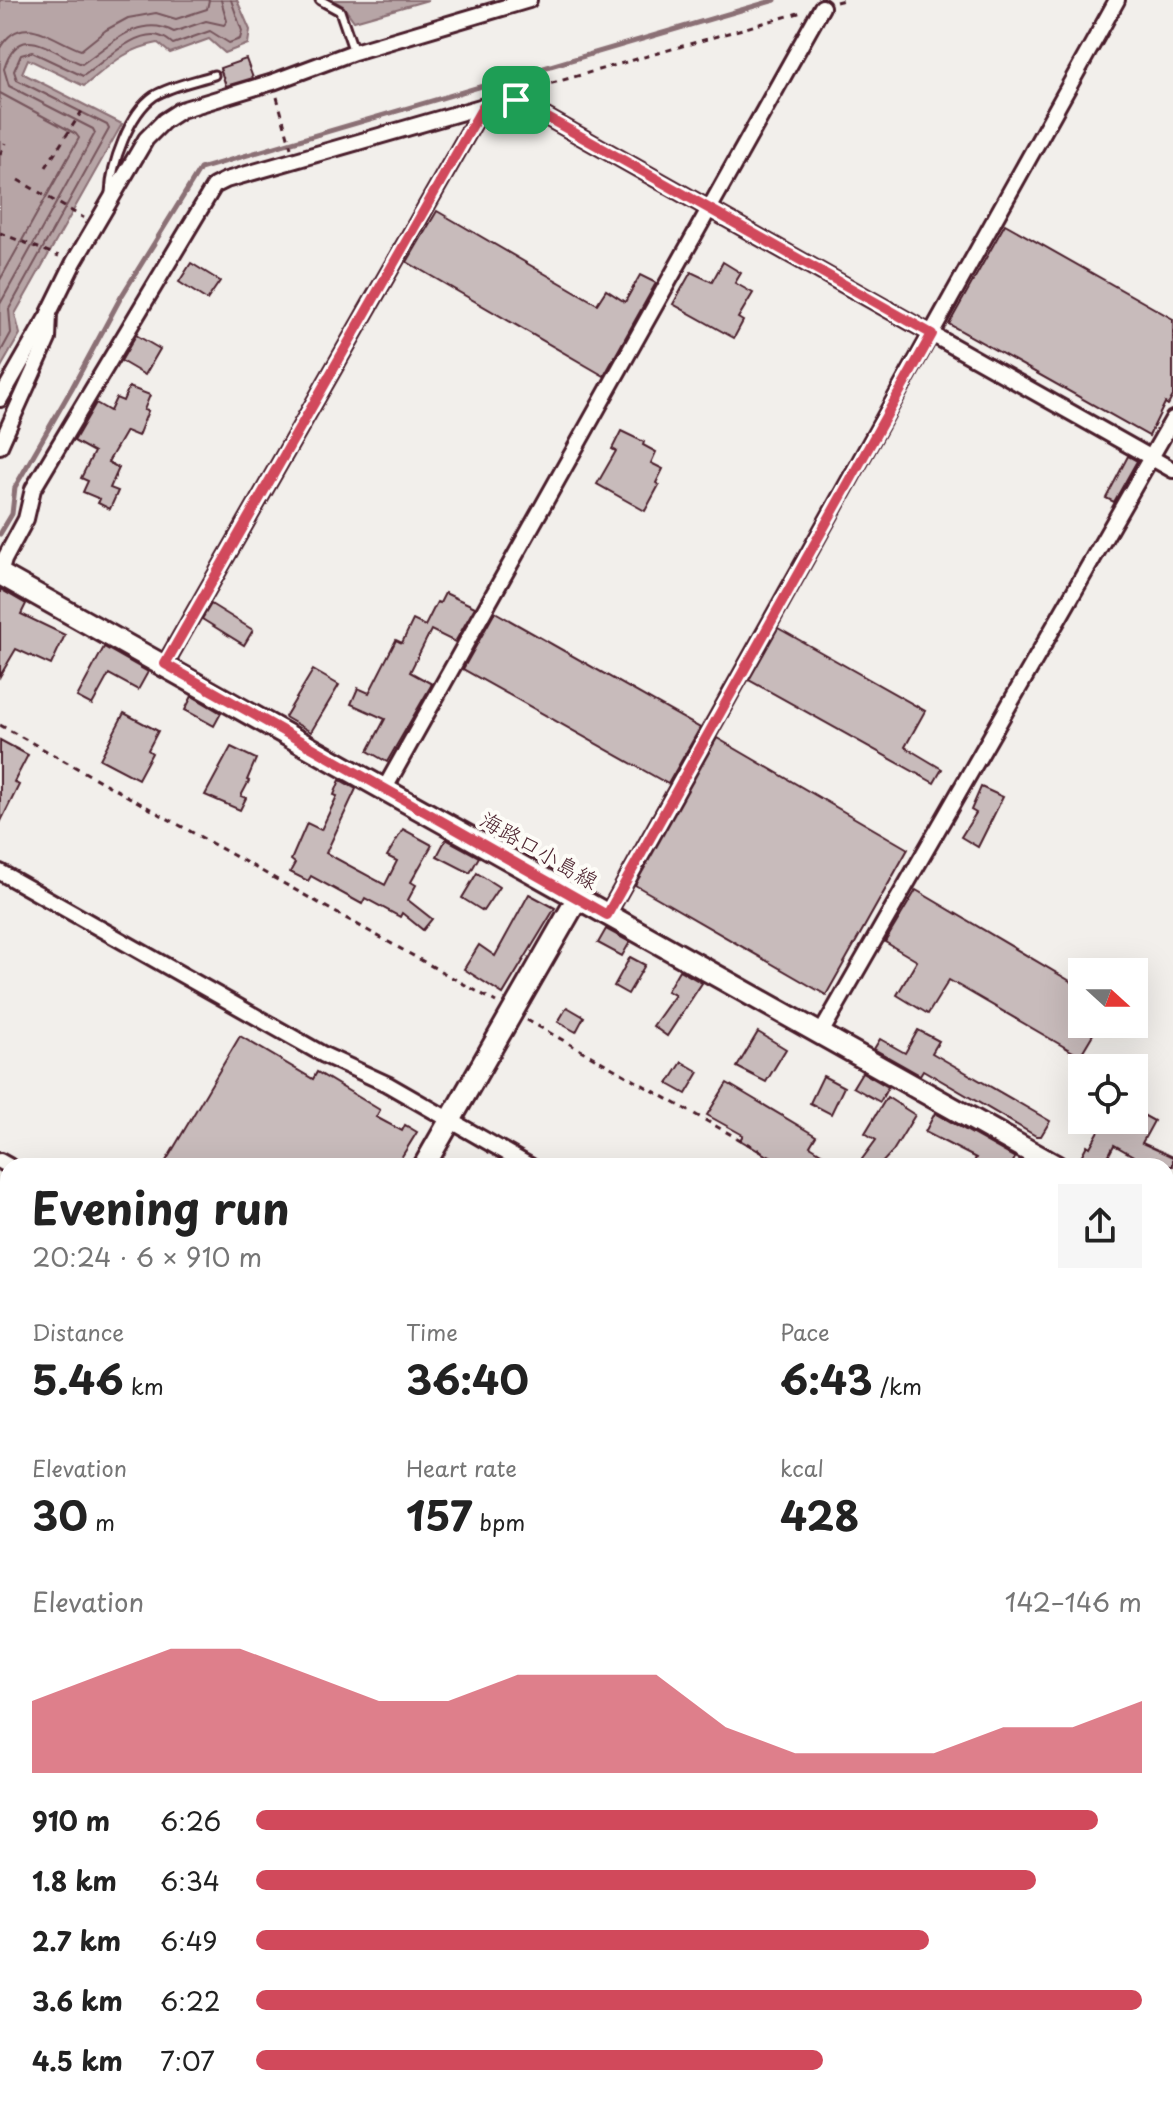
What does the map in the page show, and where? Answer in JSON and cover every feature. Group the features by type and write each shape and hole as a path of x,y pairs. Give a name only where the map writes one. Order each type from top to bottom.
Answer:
{"main road":[{"name":"海路口小島線","path":"0,574 1042,1158"},
{"path":"429,1158 577,899"}],"street":[{"path":"0,399 110,199 146,139 164,121 181,110 273,82 354,52 529,0"},
{"path":"607,915 1117,0"},
{"path":"385,788 822,7"},
{"path":"0,574 26,519 33,489 214,186 353,141 508,99 516,100 711,208 1173,470"},
{"path":"165,664 483,107"},
{"path":"0,446 48,339 49,313"},
{"path":"821,1033 1173,419"},
{"path":"0,872 324,1055 387,1084 516,1158"}],"lane":[{"path":"320,0 340,11 354,52"},
{"path":"110,199 111,171 142,107 155,95 214,75"}],"path":[{"path":"516,100 529,90 844,0"},
{"path":"273,82 293,155"},
{"path":"46,167 84,108"},
{"path":"0,155 5,143"},
{"path":"18,180 73,212"},
{"path":"0,233 50,252"},
{"path":"0,725 773,1158"}],"water":[{"path":"0,0 237,0 250,30 248,44 225,53 209,39 170,53 158,43 136,49 84,86 28,59 22,73 122,124 15,314 20,334 0,369"},
{"path":"333,0 428,0 354,21 343,6"}],"building":[{"path":"246,59 253,78 226,86 220,68"},
{"path":"437,211 597,304 606,290 625,302 640,275 656,283 604,376 407,262"},
{"path":"1005,224 1173,319 1173,396 1168,405 1165,403 1149,436 949,324"},
{"path":"723,262 741,273 735,283 753,293 738,318 743,321 734,338 673,304 691,272 712,282"},
{"path":"191,263 220,281 207,300 179,282"},
{"path":"136,335 160,349 145,375 121,361"},
{"path":"129,387 150,395 144,410 148,411 138,436 126,431 108,462 119,468 110,488 118,491 110,509 98,503 100,499 83,492 88,481 81,478 94,452 74,441 96,403 110,411 116,398 123,401"},
{"path":"621,431 644,442 643,445 656,452 651,463 663,469 656,483 659,485 645,511 597,484 616,451 612,449"},
{"path":"1128,456 1137,461 1114,502 1106,498"},
{"path":"0,589 26,604 21,614 65,635 51,665 16,649 0,676"},
{"path":"445,593 475,607 455,642 431,630 410,672 432,684 387,762 368,751 385,719 351,704 358,688 369,693 396,640 402,643 413,620 425,626"},
{"path":"211,604 253,630 244,645 202,619"},
{"path":"495,612 700,728 668,784 463,669"},
{"path":"778,628 925,711 905,747 942,769 934,783 749,680"},
{"path":"104,647 148,672 138,690 109,674 92,705 77,697"},
{"path":"313,670 339,685 311,732 285,717"},
{"path":"192,696 221,713 214,726 185,710"},
{"path":"124,713 158,731 148,750 152,753 138,779 100,759"},
{"path":"717,738 908,849 826,995 635,885"},
{"path":"0,740 28,755 14,782 19,785 0,823"},
{"path":"231,747 256,759 241,796 246,798 240,810 205,795"},
{"path":"340,780 356,789 326,853 385,885 397,861 387,856 403,829 432,845 411,882 416,885 408,900 432,919 423,930 402,913 400,917 365,898 362,904 311,876 308,881 290,872 295,863 291,860 307,823 321,830 337,796 334,795"},
{"path":"981,787 1003,797 978,847 961,837 976,813 971,810"},
{"path":"446,839 479,857 470,873 437,856"},
{"path":"477,873 499,887 483,911 462,898"},
{"path":"916,890 1068,980 1068,1038 1091,1038 1081,1054 1077,1054 949,980 928,1014 897,995 917,961 885,942"},
{"path":"529,894 555,908 503,994 464,969 479,945 495,956"},
{"path":"606,929 630,942 622,956 598,943"},
{"path":"630,957 645,965 628,994 614,986"},
{"path":"679,970 702,983 667,1036 653,1026 675,995 667,991"},
{"path":"567,1007 584,1017 576,1032 558,1022"},
{"path":"918,1030 939,1041 932,1053 1050,1121 1041,1136 1036,1136 923,1070 920,1075 874,1049 880,1039 905,1053"},
{"path":"758,1032 786,1049 766,1082 737,1067"},
{"path":"240,1036 313,1079 317,1072 380,1110 376,1117 402,1131 405,1125 417,1132 401,1158 168,1158"},
{"path":"682,1062 699,1072 686,1094 668,1084"},
{"path":"862,1072 888,1087 880,1102 853,1087"},
{"path":"823,1076 844,1087 831,1114 810,1103"},
{"path":"727,1083 816,1136 810,1146 829,1158 770,1158 740,1140 743,1135 707,1115"},
{"path":"887,1097 915,1115 886,1158 863,1158 876,1140 865,1133"},
{"path":"935,1113 1015,1158 976,1158 925,1132"},
{"path":"1148,1118 1154,1121 1148,1132"},
{"path":"1097,1134 1147,1134 1142,1143 1173,1158 1137,1158 1114,1145 1107,1158 1080,1158 1087,1145 1090,1147"}],"waterway":[{"path":"0,534 12,514 15,487 121,297 200,169 775,0"}],"route":[{"path":"508,99 516,100 932,334 607,915 165,664 483,107 508,99"}]}
